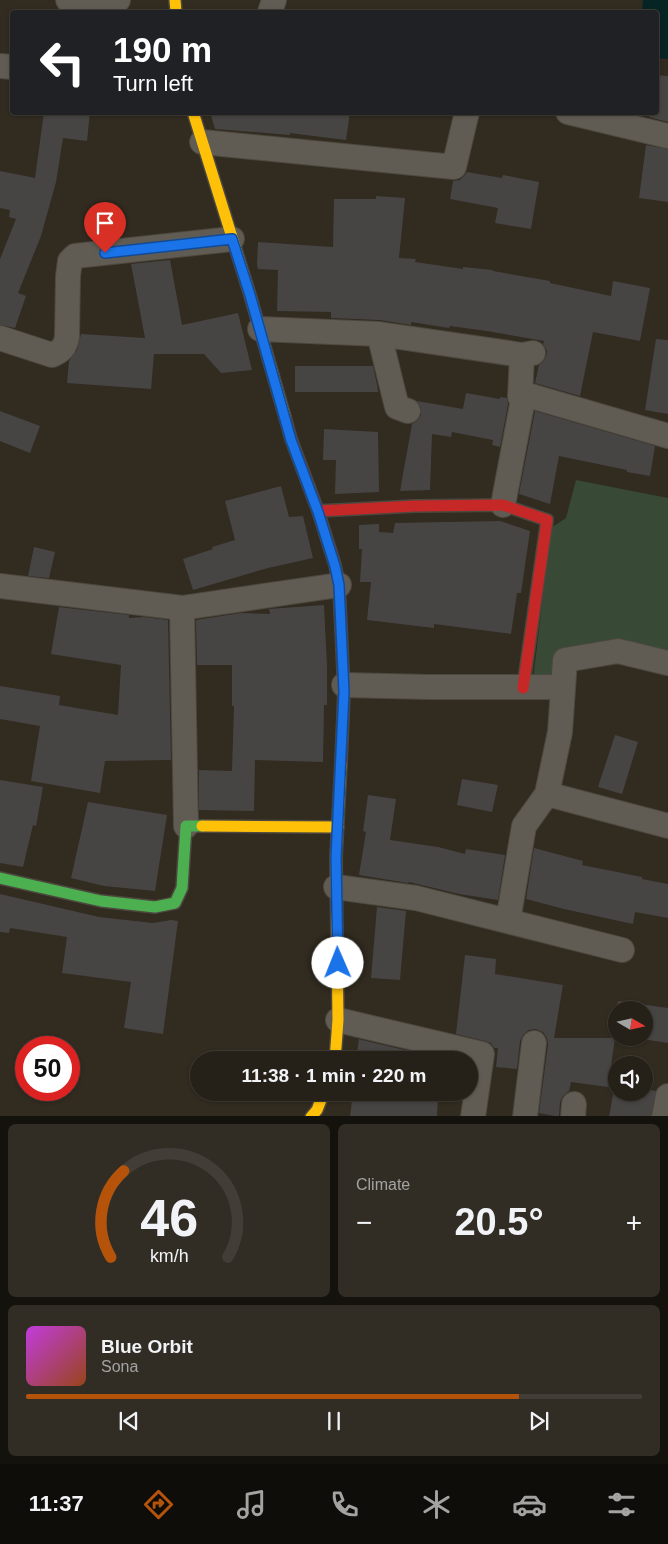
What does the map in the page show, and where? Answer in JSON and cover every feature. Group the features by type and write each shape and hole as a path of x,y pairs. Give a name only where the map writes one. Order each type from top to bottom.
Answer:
{"main road":[{"path":"194,115 260,329 291,440 318,512 339,585 344,685 336,857 338,1020 336,1051"},
{"path":"318,512 415,506 503,505 546,520 523,688"},
{"path":"0,878 101,901 155,908 175,903 182,888 186,826 338,827"}],"street":[{"path":"68,0 106,2 118,0"},
{"path":"202,142 454,167 466,115"},
{"path":"580,115 668,136"},
{"path":"0,338 52,355 62,351 67,337 70,261 75,256 232,239"},
{"path":"260,329 379,334 527,354 520,397 524,394 668,436"},
{"path":"379,334 397,408 408,411"},
{"path":"503,505 524,394"},
{"path":"0,586 182,608 339,585"},
{"path":"182,608 186,826"},
{"path":"508,921 524,826 547,794 560,732 565,660 618,651 668,663"},
{"path":"344,685 563,687"},
{"path":"547,794 668,826"},
{"path":"336,887 416,898 622,950"},
{"path":"338,1020 482,1054 473,1116"},
{"path":"525,1116 534,1043"},
{"path":"664,1116 668,1096"}],"green space":[{"path":"576,480 668,498 668,656 567,653 557,682 533,680 551,528 566,518"}],"water":[{"path":"643,0 668,0 668,59 659,58 659,10 642,10"}],"building":[{"path":"659,75 668,76 668,122 649,117 649,115 659,115"},
{"path":"44,115 90,115 87,141 63,138 56,182 41,236 18,293 26,296 15,328 0,325 0,259 16,219 9,217 10,210 0,208 0,171 35,178"},
{"path":"211,115 350,115 346,140 290,133 290,135 215,129"},
{"path":"646,145 668,149 668,202 639,198"},
{"path":"467,172 502,178 503,175 539,182 531,229 495,223 498,208 450,199 453,181 460,180"},
{"path":"376,196 405,198 399,258 416,259 415,262 463,269 463,267 493,270 550,281 550,283 611,296 613,281 650,288 640,341 593,332 580,396 535,383 539,365 546,357 547,351 543,344 544,341 450,326 449,328 411,322 411,325 380,320 331,318 331,312 277,311 278,270 258,269 258,242 333,247 334,199 376,199"},
{"path":"170,260 182,325 238,313 252,370 221,373 204,354 154,354 151,389 67,383 69,361 77,350 81,334 145,338 131,264"},
{"path":"656,339 668,340 668,414 645,410"},
{"path":"295,366 373,366 378,392 295,392"},
{"path":"466,393 500,399 500,397 507,398 508,404 500,447 492,445 493,440 452,432 451,437 432,434 430,490 400,491 412,424 421,415 421,408 417,401 463,409"},
{"path":"0,411 40,426 30,453 0,441"},
{"path":"535,411 655,446 650,476 559,456 550,504 519,494"},
{"path":"324,429 378,432 379,492 335,494 336,460 323,460"},
{"path":"281,486 289,517 303,516 313,558 268,568 193,590 183,559 235,540 225,501"},
{"path":"500,521 530,531 521,593 517,593 511,634 434,624 434,628 367,620 371,582 360,582 362,549 359,549 359,525 379,524 379,532 393,533 395,523"},
{"path":"34,547 55,552 49,578 28,576"},
{"path":"324,605 327,705 324,705 323,762 255,760 254,811 199,810 199,770 232,771 234,706 232,706 232,665 197,665 196,620 241,613 270,614 269,609"},
{"path":"59,607 129,615 129,618 144,617 168,620 171,760 105,761 100,793 31,781 40,726 0,719 0,686 60,696 59,705 118,715 121,665 51,654"},
{"path":"615,735 638,742 622,794 598,787"},
{"path":"462,779 498,785 492,812 457,805"},
{"path":"0,780 43,787 36,826 33,825 23,867 0,863"},
{"path":"368,795 396,799 390,840 438,847 465,854 466,849 505,855 498,900 459,894 409,882 359,875 366,832 363,831"},
{"path":"88,802 167,815 155,891 104,886 71,878"},
{"path":"534,848 583,861 582,865 668,884 668,918 635,912 633,924 526,899"},
{"path":"0,894 99,917 153,923 171,920 178,921 163,1034 124,1028 131,982 62,973 67,937 10,928 9,933 0,932"},
{"path":"377,907 406,911 400,980 371,978"},
{"path":"465,955 496,959 495,974 563,985 554,1038 608,1038 608,1046 614,1046 612,1056 608,1056 608,1087 571,1082 569,1091 560,1102 559,1116 539,1113 548,1045 547,1038 543,1032 536,1029 529,1030 523,1035 520,1041 517,1069 496,1067 498,1048 494,1048 491,1043 456,1034"},
{"path":"653,1006 668,1008 668,1043 653,1041"},
{"path":"359,1039 409,1051 357,1051"},
{"path":"653,1090 656,1091 651,1116 609,1116 612,1101 653,1101"},
{"path":"352,1101 438,1101 437,1116 350,1116"}],"traffic: fast":[{"path":"0,878 101,901 155,907 175,903 182,888 186,826 202,826"}],"traffic: slow":[{"path":"175,0 176,10"},
{"path":"194,115 250,295 285,417"},
{"path":"336,1051 338,1020 336,857 341,763"},
{"path":"202,826 338,827"},
{"path":"312,1116 320,1101"}],"traffic: jam":[{"path":"285,417 291,439 318,511 335,565 339,585 344,692 341,763"},
{"path":"318,511 415,506 503,505 547,520 523,688"}],"route":[{"path":"105,253 232,239 291,440 318,512 339,585 344,692 336,857 338,963"}]}
